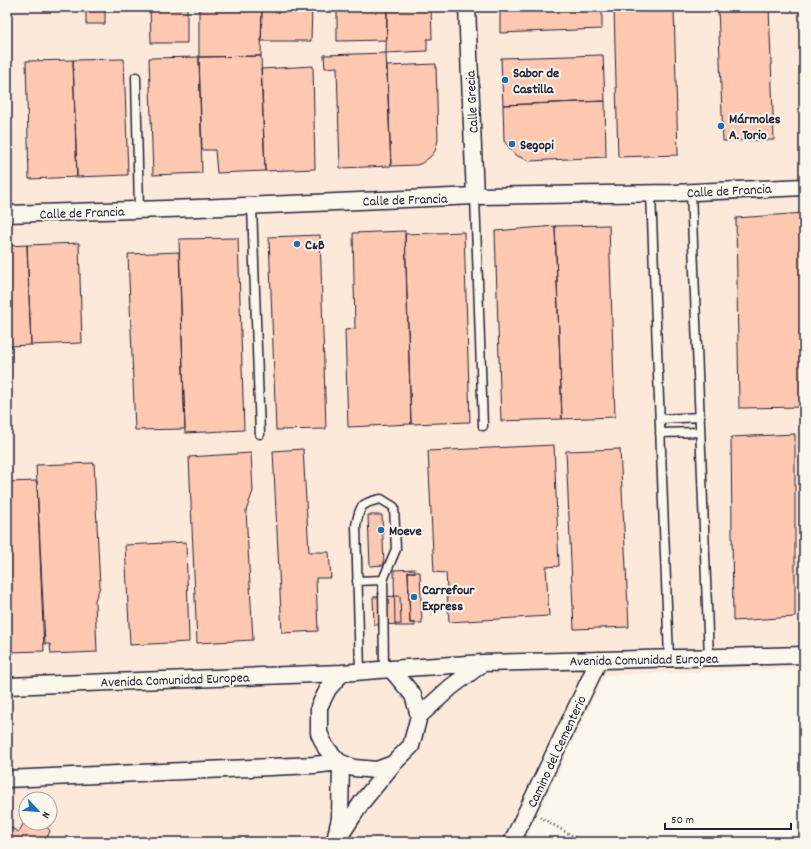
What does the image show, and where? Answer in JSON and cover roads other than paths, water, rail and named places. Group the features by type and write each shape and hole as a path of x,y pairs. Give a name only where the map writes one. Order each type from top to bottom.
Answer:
{"street":[{"name":"Calle Grecia","path":"467,7 475,196"},
{"name":"Calle de Francia","path":"7,214 252,206 475,196 691,192 804,187"},
{"name":"Avenida Comunidad Europea","path":"387,669 483,663 804,655"},
{"name":"Camino del Cementerio","path":"512,842 599,660"},
{"path":"419,716 451,687 483,663"},
{"path":"387,669 413,695 419,716 412,746 393,764 362,802 335,842 340,818 340,763 326,748 320,733 319,707 328,689 342,673 387,669"},
{"name":"Avenida Comunidad Europea","path":"7,686 342,673"},
{"path":"7,779 340,763 354,768 377,770 393,764"}],"lane":[{"path":"136,77 139,210"},
{"path":"691,192 709,658"},
{"path":"651,193 669,658"},
{"path":"475,196 483,426"},
{"path":"252,206 260,434"},
{"path":"660,419 700,416"},
{"path":"660,433 700,432"},
{"path":"360,671 356,526 359,508 368,501 381,499 394,507 396,549 383,580 387,669"},
{"path":"357,581 383,580"}],"place":[{"name":"Sabor de Castilla","path":"505,80"},
{"name":"Mármoles A. Torio","path":"721,126"},
{"name":"Segopi","path":"512,144"},
{"name":"C&B","path":"297,244"},
{"name":"Moeve","path":"381,530"},
{"name":"Carrefour Express","path":"414,597"}]}
